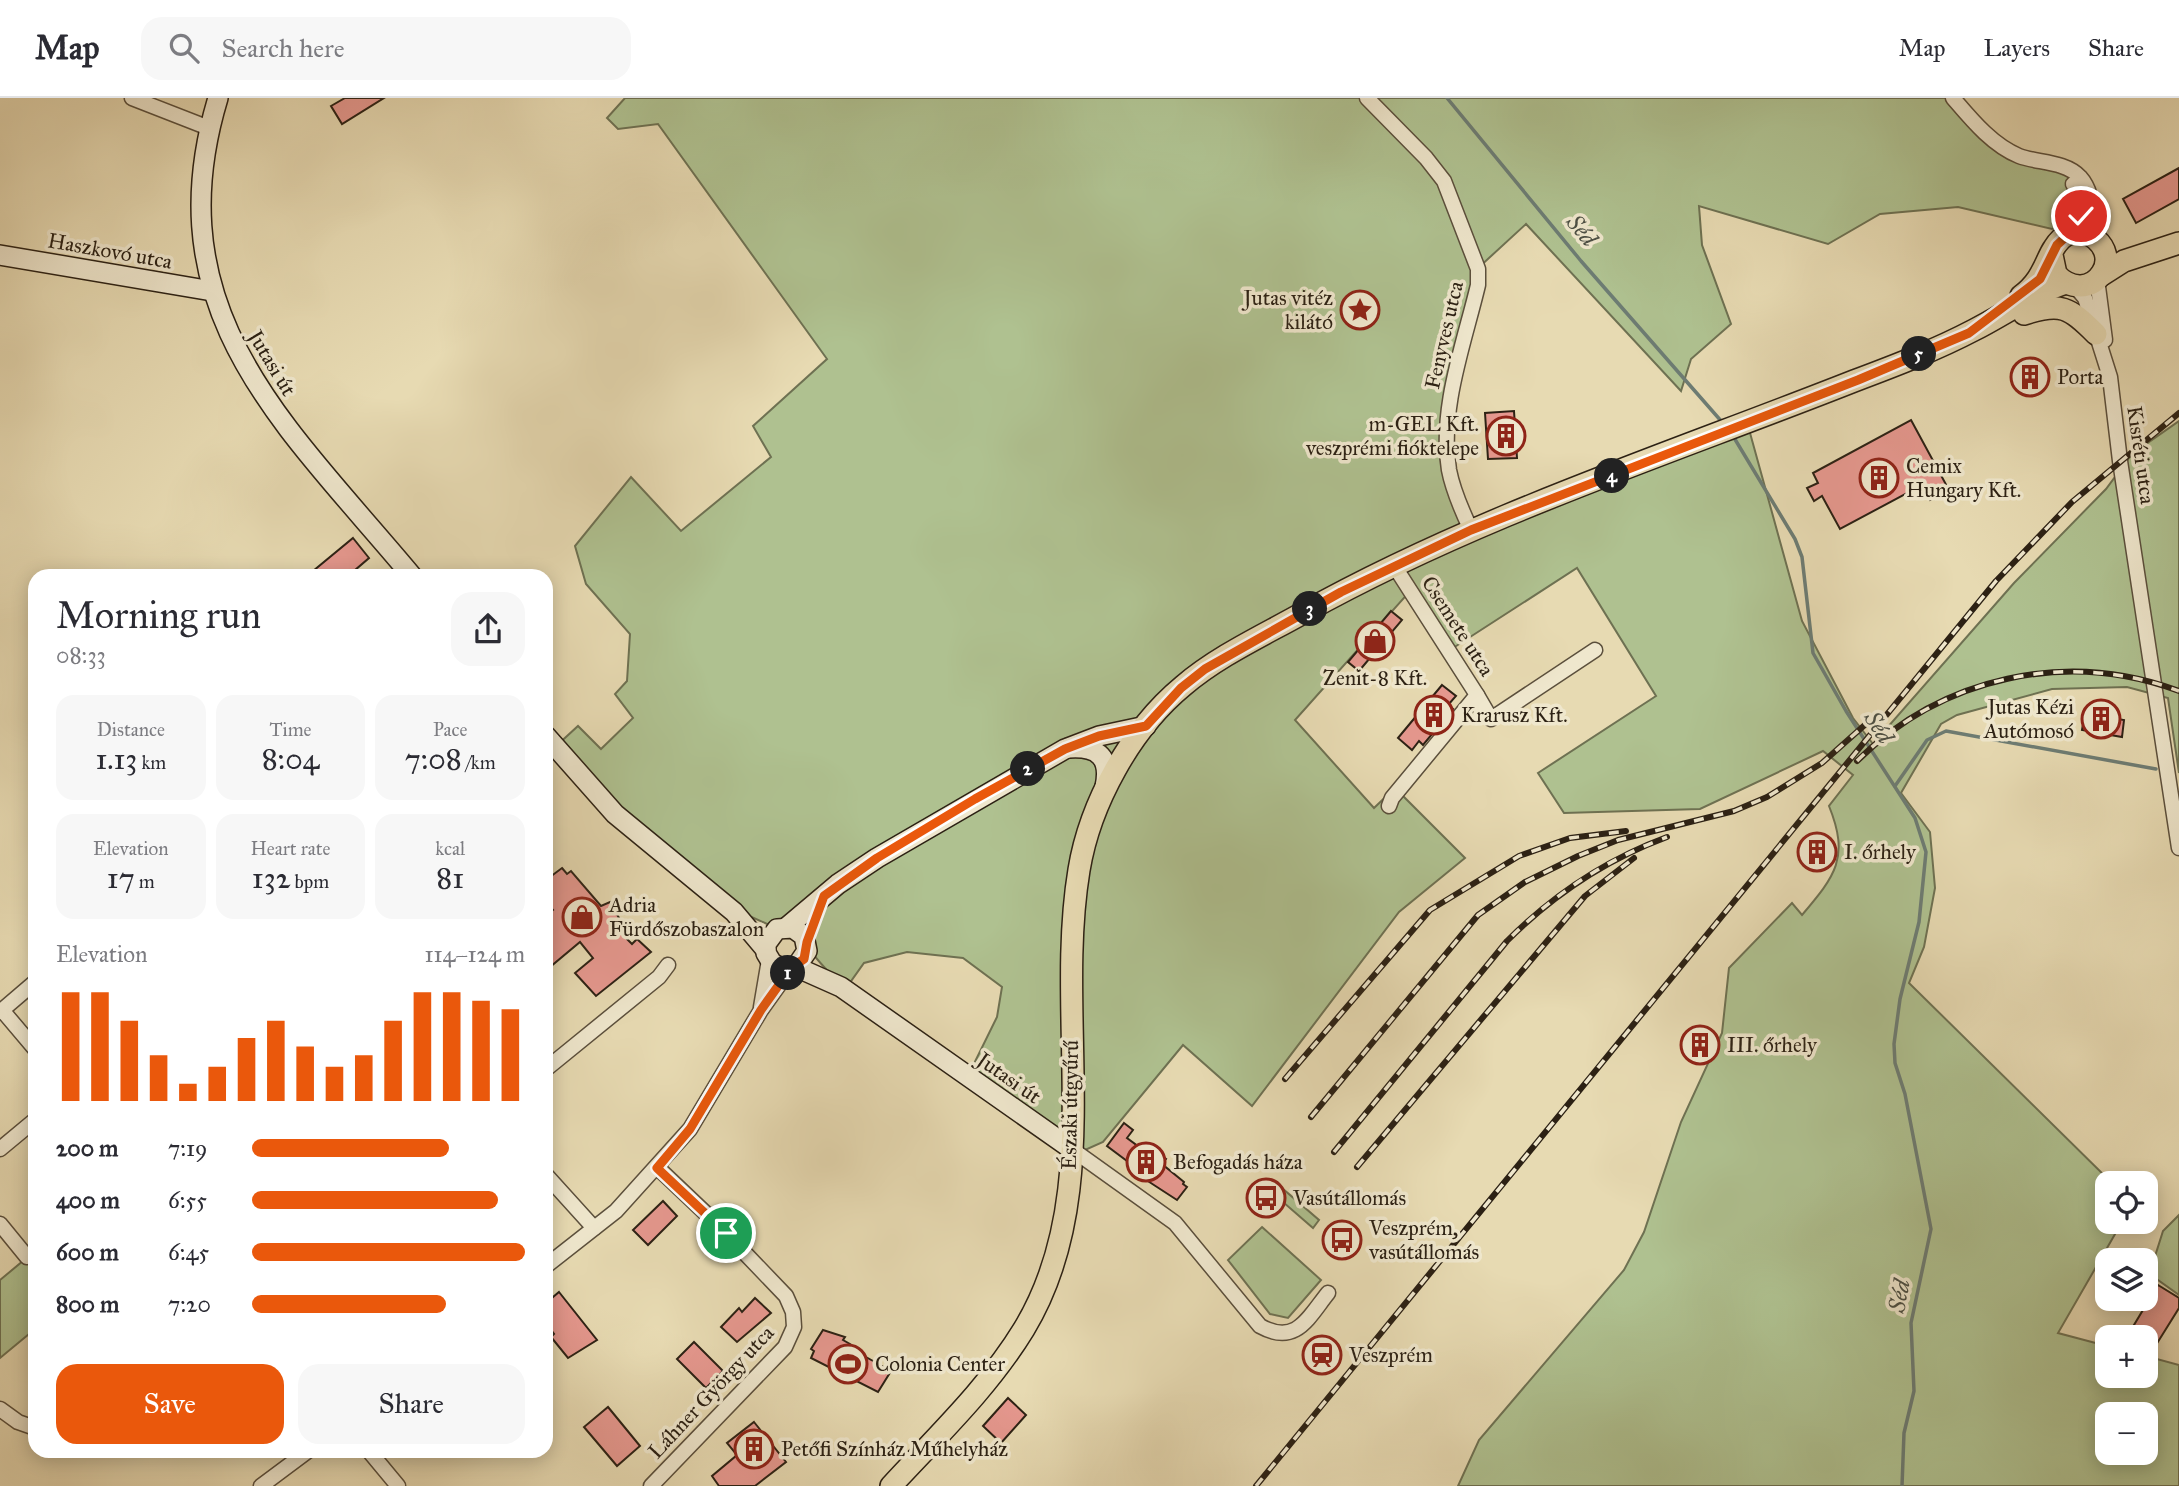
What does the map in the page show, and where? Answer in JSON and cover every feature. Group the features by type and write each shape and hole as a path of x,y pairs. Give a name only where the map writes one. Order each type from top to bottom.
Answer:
{"main road":[{"path":"1969,333 2033,286 2060,240 2070,234 2084,233 2099,242 2133,247 2179,241"},
{"path":"1969,333 2070,285 2087,285 2124,261 2179,241"},
{"path":"2099,242 2106,263 2099,277"},
{"path":"2052,255 2054,268 2070,285"},
{"path":"1969,333 2056,306 2079,317 2096,334"},
{"name":"Északi útgyűrű","path":"891,1486 988,1380 1031,1316 1053,1263 1061,1232 1073,1150 1070,983 1079,870 1105,790 1146,726 1172,696 1205,669 1341,592 1471,530 1969,333"}],"street":[{"path":"132,98 209,128"},
{"name":"Jutasi út","path":"218,98 209,128 200,196 205,258 212,291 237,354 280,419 406,569"},
{"name":"Fenyves utca","path":"1367,98 1426,158 1444,181 1478,269 1478,285 1450,406 1446,436 1451,479 1471,530"},
{"path":"1953,98 1997,143 2019,156 2067,169 2080,178 2091,196 2099,242"},
{"path":"2036,161 2069,180 2079,191 2081,212 2070,234"},
{"name":"Haszkovó utca","path":"0,255 212,291"},
{"name":"Kisréti utca","path":"2099,277 2106,359 2179,848"},
{"name":"Kisréti utca","path":"2070,285 2085,298 2106,359"},
{"name":"Csemete utca","path":"1389,806 1392,798 1476,695 1395,567"},
{"path":"1476,695 1491,719 1595,650"},
{"path":"761,1010 768,938 824,896 877,858 1065,749 1099,736 1146,726"},
{"name":"Jutasi út","path":"553,744 615,814 734,912 779,968 800,957"},
{"path":"1065,749 1090,748 1098,754 1108,766 1105,790"},
{"path":"553,1260 617,1211 690,1129 761,1010 800,957 824,896"},
{"name":"Jutasi út","path":"734,912 801,933 800,957"},
{"name":"Jutasi út","path":"800,957 1175,1223 1261,1326 1279,1334 1297,1329 1328,1293"},
{"path":"553,1063 659,977 668,965"},
{"path":"28,988 1,1011 28,1041"},
{"path":"0,1149 28,1126"},
{"name":"Láhner György utca","path":"652,1486 785,1347 794,1327 793,1312 786,1296 718,1225 657,1168"},
{"path":"553,1183 594,1228"},
{"path":"0,1224 27,1257"},
{"path":"0,1409 28,1426"},
{"path":"261,1486 299,1458"},
{"path":"375,1458 398,1486"}],"green space":[{"path":"625,98 1955,98 2009,146 2084,173 2091,181 2097,202 2052,229 1958,207 1880,214 1828,244 1699,206 1702,245 1731,324 1691,359 1681,391 1526,224 1477,269 1445,437 1470,532 1747,422 1802,621 1853,718 1873,744 2014,583 2106,489 2132,454 2179,421 2179,773 2168,698 2127,687 2052,689 1957,715 1941,724 1901,793 1930,832 1935,888 1924,947 1909,983 2100,1171 2095,1171 2095,1234 2115,1234 2107,1248 2095,1248 2095,1269 2058,1333 2095,1343 2095,1388 2158,1388 2158,1359 2179,1365 2179,1486 1458,1486 1479,1440 1624,1270 1644,1232 1681,1122 1722,1033 1729,968 1792,903 1802,915 1831,877 1836,865 1838,839 1829,806 1853,775 1823,751 1700,809 1564,813 1538,773 1656,696 1577,568 1450,650 1410,591 1295,720 1374,808 1395,788 1465,858 1399,912 1252,1106 1183,1045 1103,1142 1085,1150 1070,1151 966,1080 997,1017 1002,987 963,958 907,952 864,963 844,991 816,958 810,943 815,920 823,902 776,928 725,905 554,748 578,726 601,749 633,718 615,694 627,681 630,634 586,584 575,546 631,477 681,531 771,457 753,426 827,359 658,124 618,129 607,118"},
{"path":"1268,1189 1283,1189 1319,1220 1313,1228"},
{"path":"2179,1215 2179,1295 2158,1280 2158,1248 2163,1231"},
{"path":"1262,1227 1321,1280 1288,1318 1270,1314 1228,1260"},
{"path":"28,1257 28,1335 0,1358 0,1280"}],"building":[{"path":"345,98 384,98 342,124 331,106"},
{"path":"2179,168 2179,199 2136,223 2123,199"},
{"name":"m-GEL Kft. veszprémi fióktelepe","path":"1514,411 1517,458 1488,459 1485,413"},
{"name":"Cemix Hungary Kft.","path":"1911,420 1949,490 1930,500 1922,485 1840,529 1822,496 1814,501 1807,488 1818,483 1813,473"},
{"path":"353,538 369,558 356,569 315,569"},
{"name":"Zenit-8 Kft.","path":"1391,611 1402,620 1359,671 1348,662"},
{"name":"Krarusz Kft.","path":"1442,685 1456,696 1448,705 1453,709 1423,745 1419,741 1412,750 1398,738"},
{"name":"Jutas Kézi Autómosó","path":"2101,703 2113,705 2111,718 2124,720 2122,737 2082,730 2085,713 2099,716"},
{"name":"I. őrhely","path":"1818,840 1828,848 1816,863 1805,855"},
{"name":"Adria Fürdőszobaszalon","path":"562,868 567,874 571,871 601,906 610,902 619,918 614,921 627,939 632,944 637,939 651,952 596,996 575,973 593,958 580,942 553,964 553,875"},
{"name":"Befogadás háza","path":"1124,1123 1133,1130 1127,1138 1146,1152 1150,1147 1166,1159 1162,1164 1184,1182 1187,1187 1177,1200 1137,1174 1139,1170 1107,1146"},
{"path":"663,1201 677,1216 648,1245 633,1230"},
{"path":"2158,1285 2179,1298 2179,1308 2158,1342 2158,1325 2134,1325 2142,1311 2158,1311"},
{"path":"559,1292 597,1340 568,1358 553,1339 553,1297"},
{"path":"755,1298 771,1313 737,1342 721,1327 739,1308 742,1312"},
{"name":"Colonia Center","path":"823,1330 845,1337 843,1340 850,1344 848,1347 891,1371 878,1392 811,1358 814,1351 811,1349"},
{"path":"694,1342 723,1371 706,1388 677,1359"},
{"path":"1008,1398 1026,1415 1001,1443 983,1426"},
{"path":"608,1407 640,1446 617,1466 584,1427"},
{"name":"Petőfi Színház Műhelyház","path":"754,1422 786,1462 755,1486 719,1486 712,1476 737,1455 727,1443"}],"waterway":[{"name":"Séd","path":"1447,98 1581,261 1722,422"},
{"name":"Séd","path":"1733,436 1795,539 1802,557 1813,653 1846,711 1915,818 1926,852 1919,922 1900,999 1894,1044 1895,1063 1905,1094 1931,1229 1911,1323 1914,1391 1904,1433 1902,1486"},
{"path":"1895,786 1927,740 1946,731 2156,769"}],"railway":[{"path":"1256,1486 1996,581 2072,502 2179,413"},
{"path":"1857,761 1891,732 1927,709 1966,691 2008,679 2050,673 2093,672 2136,679 2179,691"},
{"path":"1311,1117 1478,915 1525,882 1578,856 1618,840 1734,811 1767,797 1822,763 1867,723"},
{"path":"1285,1079 1430,910 1519,856 1570,838 1626,831"},
{"path":"1334,1152 1507,941 1543,908 1581,880 1622,856 1667,837"},
{"path":"1357,1167 1585,896 1634,858"}],"place":[{"name":"Jutas vitéz kilátó","path":"1360,310"},
{"name":"Porta","path":"2030,377"},
{"name":"m-GEL Kft. veszprémi fióktelepe","path":"1506,436"},
{"name":"Cemix Hungary Kft.","path":"1879,478"},
{"name":"Zenit-8 Kft.","path":"1375,641"},
{"name":"Krarusz Kft.","path":"1434,715"},
{"name":"Jutas Kézi Autómosó","path":"2101,719"},
{"name":"I. őrhely","path":"1817,852"},
{"name":"Adria Fürdőszobaszalon","path":"582,917"},
{"name":"III. őrhely","path":"1700,1045"},
{"name":"Befogadás háza","path":"1146,1162"},
{"name":"Vasútállomás","path":"1266,1198"},
{"name":"Veszprém, vasútállomás","path":"1342,1240"},
{"name":"Veszprém","path":"1322,1355"},
{"name":"Colonia Center","path":"848,1364"},
{"name":"Petőfi Színház Műhelyház","path":"754,1449"}],"route":[{"path":"726,1233 657,1168 690,1129 761,1010 791,968 804,959 814,919 824,896 838,884 975,799 1065,749 1099,736 1146,726 1163,705 1205,669 1341,592 1471,530 1858,380 1969,333 2026,293 2040,279 2060,240 2076,228 2081,216"}]}
